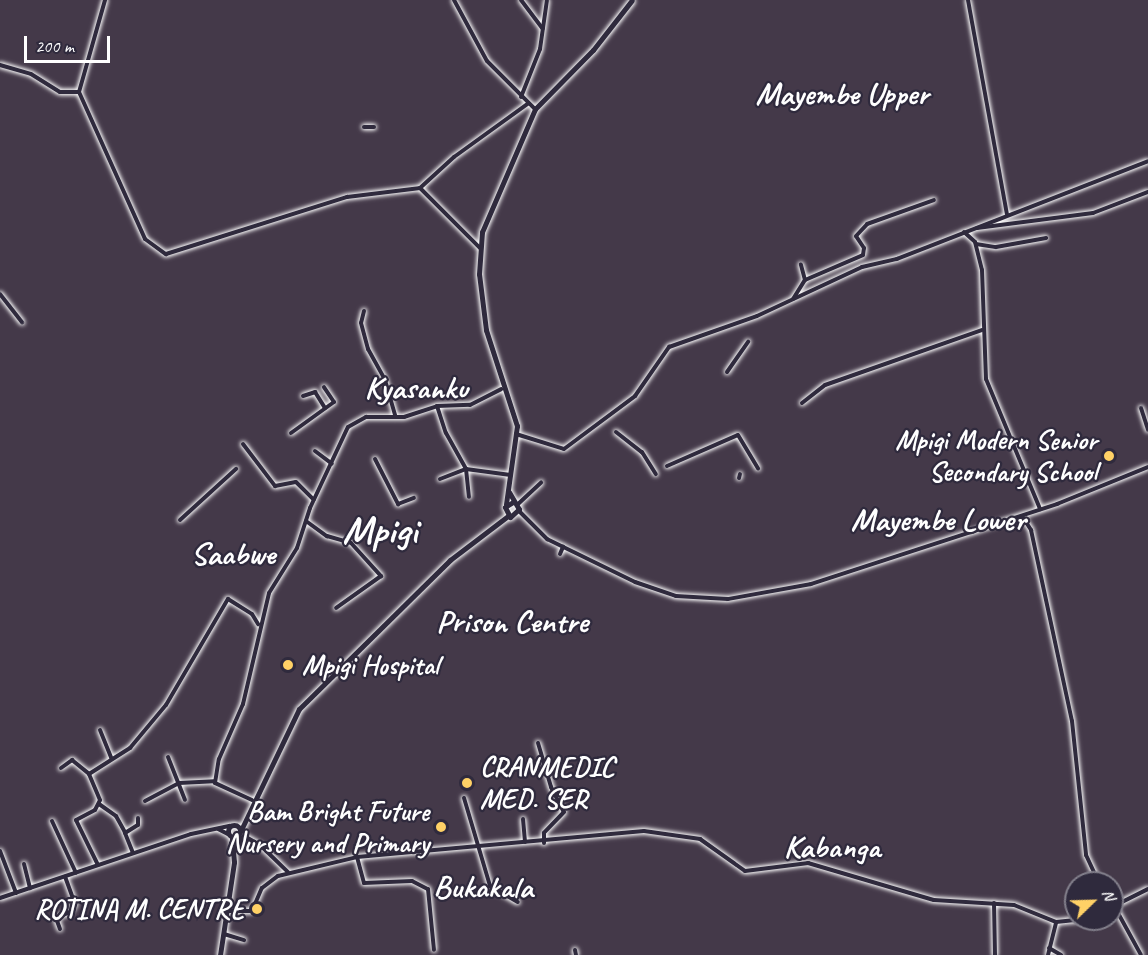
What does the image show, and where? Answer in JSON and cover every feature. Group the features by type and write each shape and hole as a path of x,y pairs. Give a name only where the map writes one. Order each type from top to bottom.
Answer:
{"main road":[{"path":"492,527 505,506 509,492 516,434 513,413 501,389 482,300 480,248 496,192 535,109 593,51 632,0"},
{"path":"509,492 516,508"},
{"path":"505,506 516,508"},
{"path":"505,506 508,516"},
{"path":"220,955 229,911 235,848 252,800 299,709 450,560 516,508"},
{"path":"235,848 231,836 233,825 246,817"},
{"path":"233,825 240,835"},
{"path":"231,836 240,835"}],"street":[{"path":"105,0 79,92 145,239 166,254 347,197 420,188 454,157 529,103"},
{"path":"454,0 487,61 535,109"},
{"path":"521,0 543,30"},
{"path":"522,97 543,30 547,0"},
{"path":"968,0 1007,214"},
{"path":"0,65 31,74 60,92 79,92"},
{"path":"364,127 375,127"},
{"path":"558,457 559,451 635,396 669,347 792,299 862,267 964,232 1148,161"},
{"path":"420,188 480,248"},
{"path":"974,228 1093,213 1148,192"},
{"path":"792,299 805,280 863,255 864,248 856,236 867,224 934,200"},
{"path":"964,232 976,244 982,270 982,330 989,388 1040,509"},
{"path":"976,244 996,247 1046,238"},
{"path":"801,265 805,280"},
{"path":"0,294 22,322"},
{"path":"364,311 361,323 368,349 385,380 395,417"},
{"path":"802,403 825,385 982,330"},
{"path":"727,372 748,342"},
{"path":"291,434 334,402 324,387"},
{"path":"214,781 244,700 268,593 297,548 314,500 348,427 366,417 395,417 437,406 471,404 501,389"},
{"path":"303,396 315,392 325,408"},
{"path":"437,406 446,433 466,469 469,497"},
{"path":"1141,408 1148,430"},
{"path":"616,432 642,452 656,474"},
{"path":"516,434 559,451"},
{"path":"667,466 738,435 758,468"},
{"path":"243,444 275,486 297,482 314,500"},
{"path":"315,450 332,464"},
{"path":"375,459 398,504 414,498"},
{"path":"541,483 516,508 524,517 563,547 664,593 728,599 792,590 1022,516 1148,467"},
{"path":"180,520 236,469"},
{"path":"440,479 466,469 512,475"},
{"path":"1022,516 1031,530 1072,721 1086,855 1093,871"},
{"path":"306,521 327,536 351,543 381,576 336,608"},
{"path":"560,554 563,547"},
{"path":"89,774 134,744 166,705 228,599 252,614 259,626"},
{"path":"100,730 112,759"},
{"path":"538,743 551,788 564,812 544,833 544,843"},
{"path":"168,757 185,800"},
{"path":"60,768 72,760 89,774 99,804 116,816 133,853"},
{"path":"145,801 179,783 214,781 252,800"},
{"path":"464,798 490,886 518,902"},
{"path":"98,865 76,819 99,804"},
{"path":"125,832 136,826 138,818"},
{"path":"523,819 525,842"},
{"path":"52,821 76,873"},
{"path":"1,896 66,877 133,853 233,825"},
{"path":"218,829 231,836"},
{"path":"229,911 252,911 269,881 288,873 357,857 476,844 544,843 611,831 678,832 700,839 744,871 808,863 934,900 1014,905 1056,922 1064,921"},
{"path":"240,835 260,845 288,873"},
{"path":"0,851 16,893"},
{"path":"357,857 364,883 412,881 428,889 434,950"},
{"path":"24,864 30,888"},
{"path":"60,929 57,918 70,912 75,904 66,877"},
{"path":"1124,900 1148,889"},
{"path":"994,903 995,955"},
{"path":"1048,955 1056,922"},
{"path":"1124,925 1141,955"},
{"path":"224,934 244,940"},
{"path":"1050,948 1061,955"}],"place":[{"name":"Mpigi Modern Senior Secondary School","path":"1109,456"},
{"name":"Mpigi Hospital","path":"288,665"},
{"name":"CRANMEDIC MED. SER","path":"467,783"},
{"name":"Bam Bright Future Nursery and Primary","path":"441,827"},
{"name":"ROTINA M. CENTRE","path":"257,909"}],"district":[{"name":"Mayembe Upper","path":"842,94"},
{"name":"Kyasanku","path":"416,388"},
{"name":"Mayembe Lower","path":"938,520"},
{"name":"Mpigi","path":"380,530"},
{"name":"Saabwe","path":"233,554"},
{"name":"Prison Centre","path":"512,622"},
{"name":"Kabanga","path":"832,847"},
{"name":"Bukakala","path":"483,887"}]}
